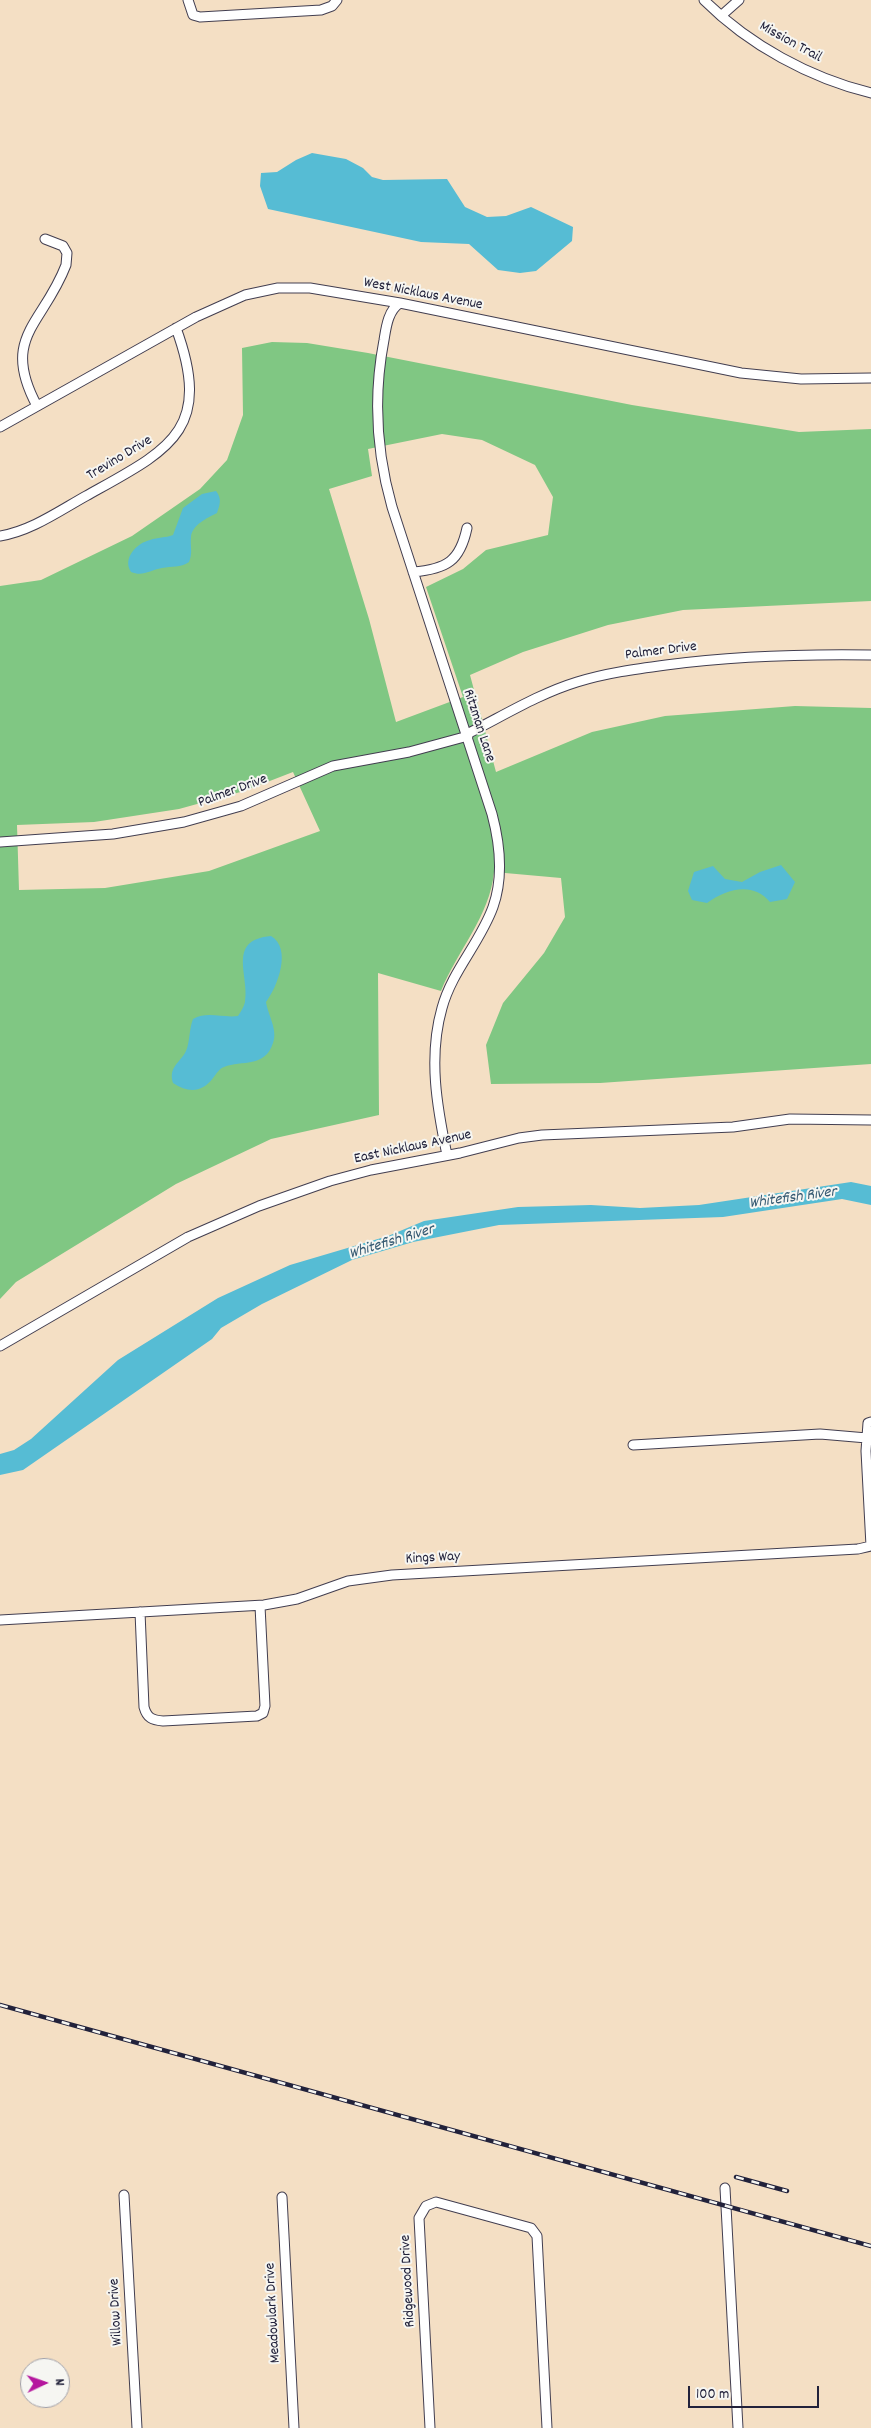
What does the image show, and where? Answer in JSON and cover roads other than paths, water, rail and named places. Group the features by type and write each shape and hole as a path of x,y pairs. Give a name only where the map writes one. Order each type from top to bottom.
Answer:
{"street":[{"path":"188,0 193,15 200,17 321,10 332,6 337,0"},
{"name":"Mission Trail","path":"704,0 722,16 779,56 834,82 871,93"},
{"path":"722,16 739,0"},
{"path":"37,406 21,379 16,355 21,336 66,266 67,254 63,246 45,239"},
{"name":"West Nicklaus Avenue","path":"0,428 225,302 245,295 278,288 310,288 400,304 741,372 801,379 871,378"},
{"name":"Ritzman Lane","path":"400,304 392,310 384,338 377,387 377,424 386,485 492,814 499,843 498,891 492,909 449,988 437,1029 434,1062 435,1084 447,1155"},
{"name":"Trevino Drive","path":"0,536 36,523 110,482 154,456 172,440 184,418 189,392 187,358 176,328"},
{"path":"413,572 423,571 458,557 464,545 467,528"},
{"name":"Palmer Drive","path":"0,842 112,834 184,822 241,806 334,766 409,752 467,735 553,690 603,675 688,662 734,658 805,654 871,655"},
{"name":"East Nicklaus Avenue","path":"0,1346 148,1259 228,1218 330,1181 371,1170 519,1138 542,1135 733,1127 790,1119 871,1120"},
{"path":"871,1422 868,1423 867,1438 871,1546"},
{"path":"633,1445 820,1434 867,1438"},
{"name":"Kings Way","path":"0,1620 260,1606 298,1600 348,1580 392,1575 754,1556 858,1549 871,1546"},
{"path":"140,1612 144,1707 147,1716 153,1720 163,1721 257,1716 263,1713 265,1706 260,1606"},
{"path":"724,2188 738,2428"},
{"name":"Willow Drive","path":"124,2194 137,2428"},
{"name":"Meadowlark Drive","path":"282,2197 294,2428"},
{"name":"Ridgewood Drive","path":"430,2428 419,2218 426,2206 436,2202 531,2228 538,2236 548,2428"}],"water":[{"path":"312,153 346,159 363,168 372,177 383,180 447,179 465,207 487,217 506,216 531,207 573,227 572,241 536,271 520,273 498,270 469,244 421,242 268,209 260,186 261,173 277,172"},
{"path":"216,491 220,502 217,513 201,522 194,529 191,537 189,562 179,566 143,573 131,572 128,562 132,552 140,544 173,535 183,508 202,494"},
{"path":"781,865 795,882 787,899 770,902 756,891 739,889 722,894 707,903 692,900 688,891 694,872 713,866 725,879 742,882 760,872"},
{"path":"271,936 281,949 282,958 275,987 266,1002 274,1033 273,1043 269,1051 259,1060 222,1068 209,1083 199,1089 184,1089 173,1083 173,1069 186,1051 193,1019 204,1015 238,1016 245,1002 246,992 244,952 249,944 257,939"},
{"name":"Whitefish River","path":"851,1182 871,1186 871,1205 842,1199 723,1217 499,1225 413,1242 352,1260 262,1304 221,1328 212,1339 23,1470 0,1475 0,1454 14,1450 31,1439 118,1360 218,1298 290,1265 388,1236 424,1221 518,1207 591,1205 640,1208 699,1205"}],"railway":[{"path":"0,2005 871,2246"},
{"path":"736,2177 787,2191"}]}
